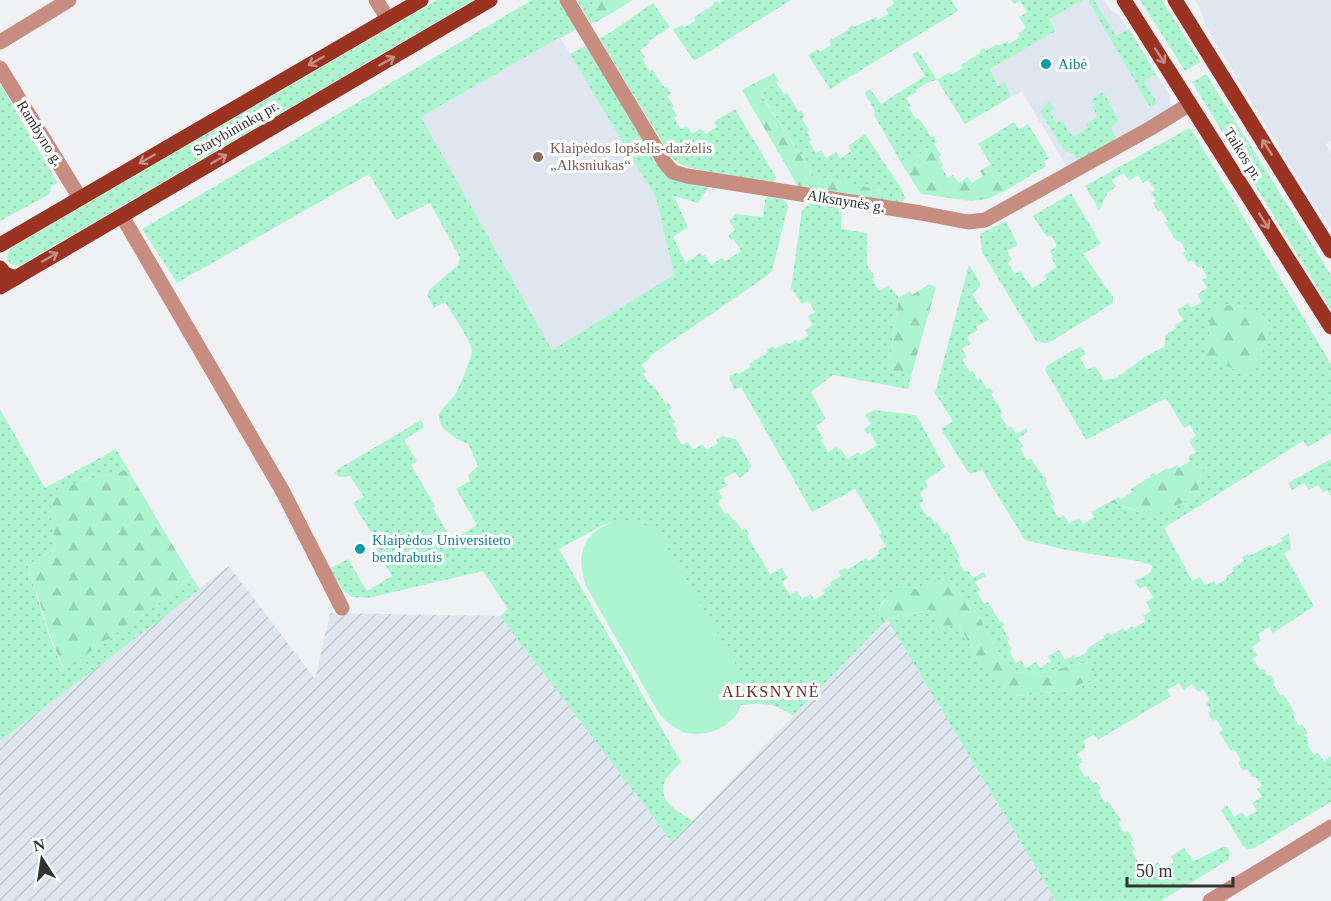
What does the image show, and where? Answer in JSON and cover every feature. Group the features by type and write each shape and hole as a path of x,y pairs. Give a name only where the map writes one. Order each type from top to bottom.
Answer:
{"main road":[{"name":"Statybininkų pr.","path":"0,245 421,0"},
{"name":"Statybininkų pr.","path":"0,287 490,0"},
{"name":"Taikos pr.","path":"1124,0 1331,327"},
{"name":"Taikos pr.","path":"1175,0 1331,251"},
{"path":"0,268 5,274 16,278"}],"street":[{"path":"0,42 69,0"},
{"path":"376,0 388,19"},
{"name":"Alksnynės g.","path":"567,0 664,163 673,172 687,176 968,222 985,220 1190,104"},
{"name":"Rambyno g.","path":"0,68 80,198"},
{"path":"122,216 282,490 342,608"},
{"path":"1210,901 1331,827"}],"shaded area":[{"path":"1083,0 1103,0 1118,15 1170,96 1170,102 1169,107 1161,115 1067,167 1022,92 1011,97 1005,82 998,86 990,69 1056,31 1049,19"},
{"path":"1195,0 1331,0 1331,141 1326,144 1331,153 1331,228 1205,25 1201,10"},
{"name":"Klaipėdos lopšelis-darželis „Alksniukas“","path":"560,37 656,198 674,276 552,350 421,117"},
{"path":"229,566 315,679 330,613 500,616 672,842 887,619 1056,901 0,901 0,741"}],"green space":[{"path":"437,0 474,0 21,265 9,263 7,255 11,248"},
{"path":"532,0 560,0 577,29 421,117 552,350 674,275 656,198 570,54 587,45 656,164 674,178 708,188 698,203 674,196 688,227 673,237 686,263 700,253 705,255 711,265 722,258 725,261 741,251 734,239 731,240 728,235 735,230 729,221 736,214 763,217 765,199 768,197 783,200 788,207 772,271 650,356 651,358 641,365 646,372 643,374 651,386 653,385 666,404 668,403 672,408 668,411 678,431 675,434 682,445 688,442 693,450 702,444 707,450 718,443 716,439 723,436 738,442 751,466 747,473 739,478 735,472 724,478 727,485 718,491 723,498 718,502 725,514 728,513 742,530 745,528 749,534 747,536 770,574 782,568 788,578 782,582 790,595 797,591 802,599 811,594 814,600 825,593 823,590 831,585 830,582 841,576 839,571 845,568 847,570 866,558 869,561 886,546 879,535 882,533 855,489 812,512 741,387 734,390 729,377 750,367 749,364 768,352 767,349 773,346 775,349 787,342 789,344 796,340 798,342 808,336 805,330 813,325 808,316 815,312 808,301 802,304 791,288 802,210 811,203 842,208 841,229 867,233 867,265 875,277 872,279 879,291 888,286 899,298 888,369 911,376 908,389 833,375 811,392 826,419 816,426 823,438 821,440 828,452 836,447 841,449 847,459 858,452 861,455 877,445 870,433 867,434 864,429 871,424 865,415 874,410 916,415 945,467 925,481 928,487 920,493 924,501 919,504 927,517 930,516 935,524 937,522 944,534 947,532 950,536 960,557 957,559 965,572 968,570 973,578 984,572 986,576 975,582 980,590 977,592 984,604 988,602 1000,622 1002,621 1005,625 1002,627 1012,649 1009,651 1016,663 1021,660 1026,668 1036,662 1040,668 1051,661 1048,656 1059,650 1065,660 1074,655 1076,658 1087,652 1086,649 1104,638 1103,636 1109,632 1112,635 1123,628 1125,631 1146,621 1143,616 1151,611 1146,602 1153,597 1146,586 1140,589 1135,581 1150,573 1153,566 1138,561 1071,551 1025,540 982,470 971,474 968,472 941,429 953,421 935,393 969,265 980,282 980,287 972,294 989,320 976,327 978,330 967,337 971,343 962,349 967,357 962,360 970,372 973,371 977,379 980,378 987,389 990,388 993,392 991,394 1003,413 1000,415 1008,428 1011,426 1016,434 1026,428 1028,432 1018,438 1023,446 1020,448 1027,460 1031,458 1043,477 1045,476 1047,481 1045,483 1055,505 1052,507 1059,518 1064,515 1069,523 1079,518 1083,524 1094,517 1091,512 1110,502 1139,512 1207,474 1190,461 1188,457 1196,452 1189,441 1196,436 1190,425 1184,428 1166,398 1086,440 1045,370 1046,366 1081,346 1086,354 1080,358 1087,370 1095,366 1104,380 1116,378 1165,346 1165,335 1183,320 1177,310 1188,303 1191,308 1202,302 1197,294 1207,288 1202,280 1207,277 1201,266 1198,268 1192,260 1188,262 1183,253 1186,251 1180,241 1177,242 1165,223 1168,221 1161,210 1158,212 1153,203 1156,201 1151,193 1155,190 1148,180 1143,183 1138,175 1129,181 1124,173 1112,180 1116,187 1108,192 1099,210 1085,186 1189,128 1193,132 1331,364 1331,433 1308,447 1303,441 1164,528 1192,581 1200,577 1205,585 1214,581 1216,585 1227,579 1226,576 1234,571 1232,568 1244,561 1242,557 1248,554 1249,556 1270,545 1272,547 1283,541 1281,538 1289,533 1291,549 1284,553 1314,606 1273,633 1269,627 1258,634 1261,641 1252,647 1257,655 1253,659 1260,670 1263,669 1275,681 1273,684 1280,695 1283,694 1295,713 1293,715 1299,726 1302,724 1308,733 1305,735 1309,742 1307,744 1314,755 1318,753 1324,761 1331,756 1331,802 1254,848 1248,849 1243,846 1221,810 1227,805 1234,817 1242,812 1246,817 1257,811 1252,803 1262,797 1257,789 1262,786 1247,769 1243,771 1238,763 1241,760 1235,750 1231,751 1219,732 1223,730 1216,719 1213,721 1208,713 1211,711 1206,702 1210,700 1203,689 1198,692 1192,684 1184,690 1179,683 1167,690 1171,696 1163,701 1098,740 1094,734 1083,741 1086,748 1077,754 1083,762 1078,766 1085,777 1088,776 1101,788 1098,791 1105,803 1108,801 1121,820 1118,822 1124,833 1128,831 1133,840 1130,842 1135,849 1132,851 1139,863 1144,860 1149,868 1158,862 1163,869 1174,862 1171,856 1184,848 1194,861 1223,847 1227,847 1230,857 1161,901 1056,901 887,619 930,610 958,623 980,663 1018,696 1068,690 1092,679 1088,662 1035,674 1017,672 1001,658 980,618 951,583 924,592 903,587 891,593 882,602 878,614 883,623 793,716 768,704 741,705 743,688 617,520 559,549 681,762 665,781 664,794 671,805 693,821 672,842 500,616 508,609 483,571 368,598 352,597 344,591 329,569 348,559 367,591 392,576 371,540 374,537 353,503 364,497 350,476 340,477 335,473 338,469 421,420 424,427 404,440 417,461 411,465 435,506 433,508 452,540 477,525 456,489 470,481 468,475 478,466 468,444 448,433 439,418 441,411 457,392 472,351 465,334 445,302 434,308 427,295 430,289 458,265 460,258 430,203 396,220 369,174 177,283 142,229"},
{"path":"577,0 591,0 603,18 590,23"},
{"path":"591,0 633,0 603,18"},
{"path":"724,0 791,0 694,61 673,30 695,21 694,17 713,3"},
{"path":"892,0 951,0 958,11 830,89 808,55 817,49 820,52 831,45 829,41 853,25 854,27 876,17 878,20 888,14 886,9 894,4"},
{"path":"1011,0 1083,0 1049,19 1056,31 990,69 998,86 1005,82 1011,97 965,124 937,80 949,72 951,75 962,68 961,65 984,48 986,51 1007,41 1009,44 1020,37 1018,33 1026,28 1019,17 1027,12 1020,1 1014,4"},
{"path":"1088,0 1094,0 1116,36 1129,29 1156,74 1144,81 1156,104 1151,107 1148,104"},
{"path":"1140,0 1162,0 1201,62 1185,71"},
{"path":"653,3 670,27 640,50 645,57 642,59 671,93 667,96 674,106 672,108 677,116 674,118 681,129 687,126 692,134 701,128 706,134 717,127 714,122 735,109 776,177 773,182 695,169 677,162 670,155 599,38"},
{"path":"918,51 937,80 928,82 906,98 916,119 919,118 937,142 903,166 874,115 875,111 865,92 870,89 881,104 925,76 912,54"},
{"path":"774,73 779,81 761,95 814,176 890,192 890,201 798,186 742,90"},
{"path":"1206,74 1331,275 1331,310 1192,82"},
{"path":"776,83 784,94 787,93 805,117 802,119 809,130 807,132 811,140 809,142 816,153 821,150 826,158 836,152 840,159 851,151 848,146 865,134 901,188 905,198 901,203 890,201 889,192 814,176 761,94"},
{"path":"0,84 58,183 51,186 50,194 0,221"},
{"path":"1103,92 1119,120 1111,128 1117,139 1078,161 1075,155 1064,150 1040,111 1049,101 1054,109 1050,112 1056,123 1062,120 1073,137 1088,128 1086,124 1098,117 1091,100"},
{"path":"1014,122 1019,129 1028,124 1049,158 1044,161 1046,166 1007,190 978,144"},
{"path":"934,144 941,155 939,157 943,165 941,167 948,178 953,175 959,183 968,177 972,183 983,176 980,171 991,164 1007,190 987,199 971,201 921,194 903,166"},
{"path":"1071,193 1101,244 1083,254 1113,297 1113,303 1052,341 1045,343 1036,341 982,252 980,234 1006,221 1018,245 1007,251 1012,260 1008,263 1015,274 1020,271 1032,288 1047,279 1045,275 1057,267 1051,258 1053,257 1050,251 1057,246 1051,235 1047,237 1033,216"},
{"path":"929,284 936,287 911,376 888,369 899,298 910,291 912,295"},
{"path":"1229,305 1261,312 1273,326 1249,376 1207,357 1211,311"},
{"path":"0,409 45,488 116,449 128,470 80,481 50,509 56,547 28,567 49,636 63,669 168,597 191,576 200,589 0,741"},
{"path":"1331,459 1331,496 1327,490 1323,492 1318,485 1309,490 1304,483 1292,490 1288,483"},
{"path":"1190,461 1208,474 1189,500 1152,516 1110,502 1119,497 1121,499 1132,492 1131,489 1150,475 1154,473 1156,475 1177,465 1179,468"},
{"path":"128,470 191,576 168,597 64,670 50,636 28,567 56,547 50,509 59,491 80,481"},
{"path":"617,520 643,524 663,540 740,671 743,692 741,704 738,712 726,725 709,732 692,734 671,725 660,715 586,586 581,563 585,545 596,531"},
{"path":"938,579 951,583 980,618 1001,658 1017,672 1036,674 1088,662 1094,669 1092,679 1068,690 1018,696 1001,687 980,663 958,623 940,630 929,610 887,619 883,623 878,614 891,593 904,587 924,591 928,583"}],"place":[{"name":"Aibė","path":"1046,64"},
{"name":"Klaipėdos lopšelis-darželis „Alksniukas“","path":"538,157"},
{"name":"Klaipėdos Universiteto bendrabutis","path":"360,549"}],"district":[{"name":"ALKSNYNĖ","path":"771,691"}]}
